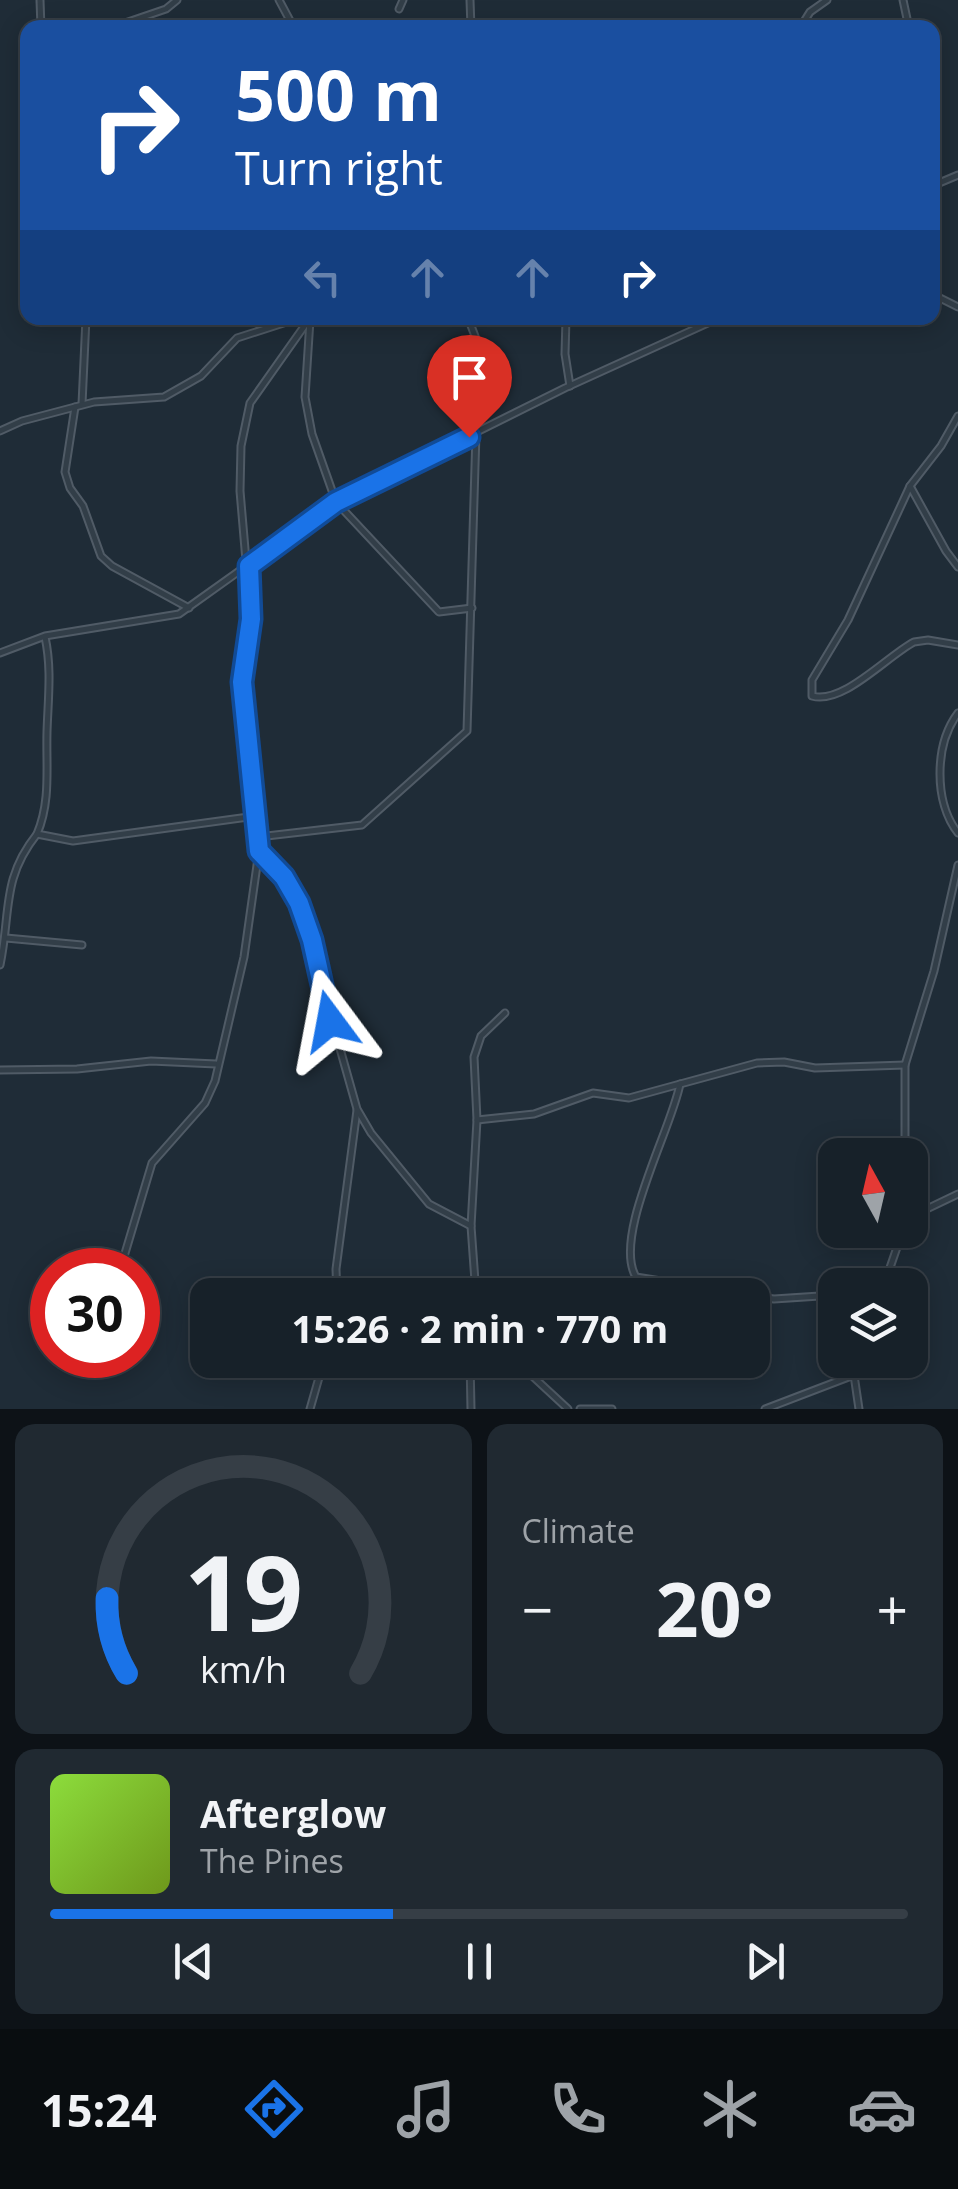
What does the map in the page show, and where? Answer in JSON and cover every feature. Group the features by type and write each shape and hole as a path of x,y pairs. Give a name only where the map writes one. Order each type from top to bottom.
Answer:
{"street":[{"path":"134,20 177,0"},
{"path":"400,9 403,0"},
{"path":"805,20 828,0"},
{"path":"85,325 78,406 65,472 70,488 83,506 102,556 112,566 189,608"},
{"path":"0,430 78,406 164,396 201,376 237,338 277,325"},
{"path":"127,1248 152,1162 205,1104 244,958 259,851 242,682 251,619 240,491 245,419 260,385 305,325"},
{"path":"310,325 306,398 312,434 336,502 439,612 472,608"},
{"path":"258,838 362,825 463,737 470,723 474,385 480,349 471,325"},
{"path":"566,325 570,386"},
{"path":"0,653 45,636 168,618 189,608 336,502 570,386 704,325"},
{"path":"958,416 910,486 848,620 812,680 812,696 824,698 843,690 914,642 958,645"},
{"path":"910,486 946,552 958,566"},
{"path":"0,965 12,874 42,816 49,763 46,739 51,675 45,636"},
{"path":"958,714 945,747 940,782 941,800 958,834"},
{"path":"36,834 89,840 256,816"},
{"path":"259,851 284,877 299,903 357,1109 371,1133 429,1204 472,1226"},
{"path":"905,1138 905,1065 934,971 958,865"},
{"path":"6,938 82,945"},
{"path":"475,1278 472,1226 476,1046 505,1013"},
{"path":"0,1070 78,1069 151,1060 218,1064"},
{"path":"477,1120 534,1114 582,1094 628,1098 757,1063 784,1062 815,1068 905,1065"},
{"path":"641,1278 632,1272 639,1204 651,1162 674,1111 680,1084"},
{"path":"336,1278 357,1109"},
{"path":"928,1208 958,1194"},
{"path":"770,1298 818,1295"},
{"path":"310,1409 319,1378"},
{"path":"470,1378 471,1409"},
{"path":"534,1378 568,1409"},
{"path":"765,1409 844,1378"},
{"path":"855,1378 859,1409"},
{"path":"580,1409 612,1409"}],"route":[{"path":"330,1021 312,940 299,903 284,877 259,851 242,682 251,619 249,566 336,502 469,437"}]}
